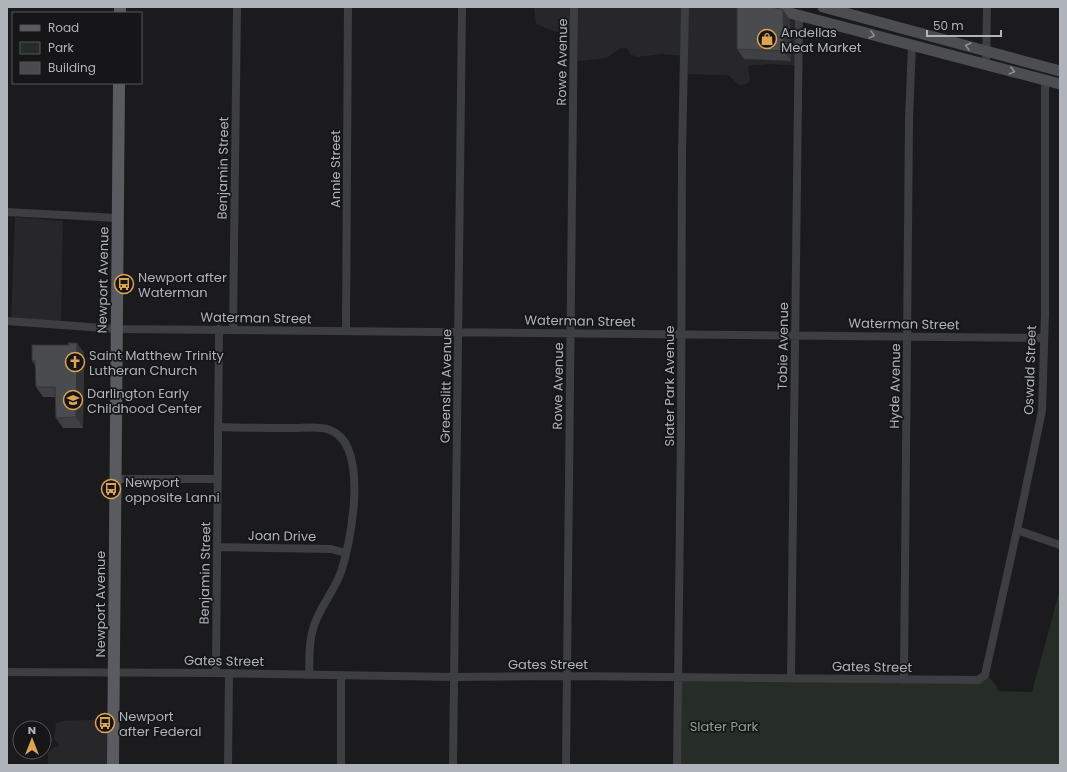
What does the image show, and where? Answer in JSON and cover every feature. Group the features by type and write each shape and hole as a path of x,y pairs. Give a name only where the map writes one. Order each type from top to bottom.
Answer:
{"main road":[{"path":"767,7 1060,84"},
{"path":"823,7 1060,70"},
{"name":"Newport Avenue","path":"113,765 119,84"}],"street":[{"name":"Benjamin Street","path":"233,329 237,7"},
{"name":"Annie Street","path":"346,331 348,7"},
{"name":"Greenslitt Avenue","path":"453,765 462,7"},
{"name":"Rowe Avenue","path":"566,765 574,7"},
{"name":"Slater Park Avenue","path":"676,765 686,7"},
{"path":"986,7 986,64"},
{"name":"Tobie Avenue","path":"791,677 799,15"},
{"name":"Hyde Avenue","path":"904,680 912,45"},
{"name":"Oswald Street","path":"982,678 985,675 1018,530 1042,411 1044,338 1045,80"},
{"path":"7,212 118,218"},
{"name":"Waterman Street","path":"7,321 117,329 570,332 681,335 1044,338"},
{"name":"Benjamin Street","path":"216,673 219,329"},
{"path":"218,427 312,428 330,430 340,437 349,451 353,467 353,517 340,574 312,630 309,674"},
{"path":"115,478 218,479"},
{"path":"1018,530 1060,545"},
{"name":"Joan Drive","path":"217,547 331,549 346,553"},
{"name":"Gates Street","path":"7,672 229,673 454,677 791,677 904,680 978,680 982,678"},
{"path":"228,765 229,673"},
{"path":"341,675 341,765"}],"shaded area":[{"path":"758,7 797,17 799,66 769,64 748,66 750,80 747,84 739,85 728,75 688,74 687,56 662,54 637,57 630,54 628,49 621,48 606,58 578,61 577,33 556,32 536,24 534,8"},
{"path":"15,217 63,221 61,328 11,325"},
{"path":"113,719 114,765 48,765 48,760 52,760 52,749 60,746 54,739 56,723 63,721"}],"green space":[{"name":"Slater Park","path":"1060,589 1060,765 678,765 680,680 979,677 987,675 997,686 998,691 1032,692"}],"building":[{"name":"Andellas Meat Market","path":"737,7 772,7 783,10 784,51 737,49"},
{"path":"68,343 77,343 76,417 56,418 55,387 36,387 35,361 32,361 32,345 69,345"}],"place":[{"name":"Andellas Meat Market","path":"767,39"},
{"name":"Newport after Waterman","path":"124,284"},
{"name":"Saint Matthew Trinity Lutheran Church","path":"75,362"},
{"name":"Darlington Early Childhood Center","path":"73,400"},
{"name":"Newport opposite Lanni","path":"111,489"},
{"name":"Newport after Federal","path":"105,723"}]}
